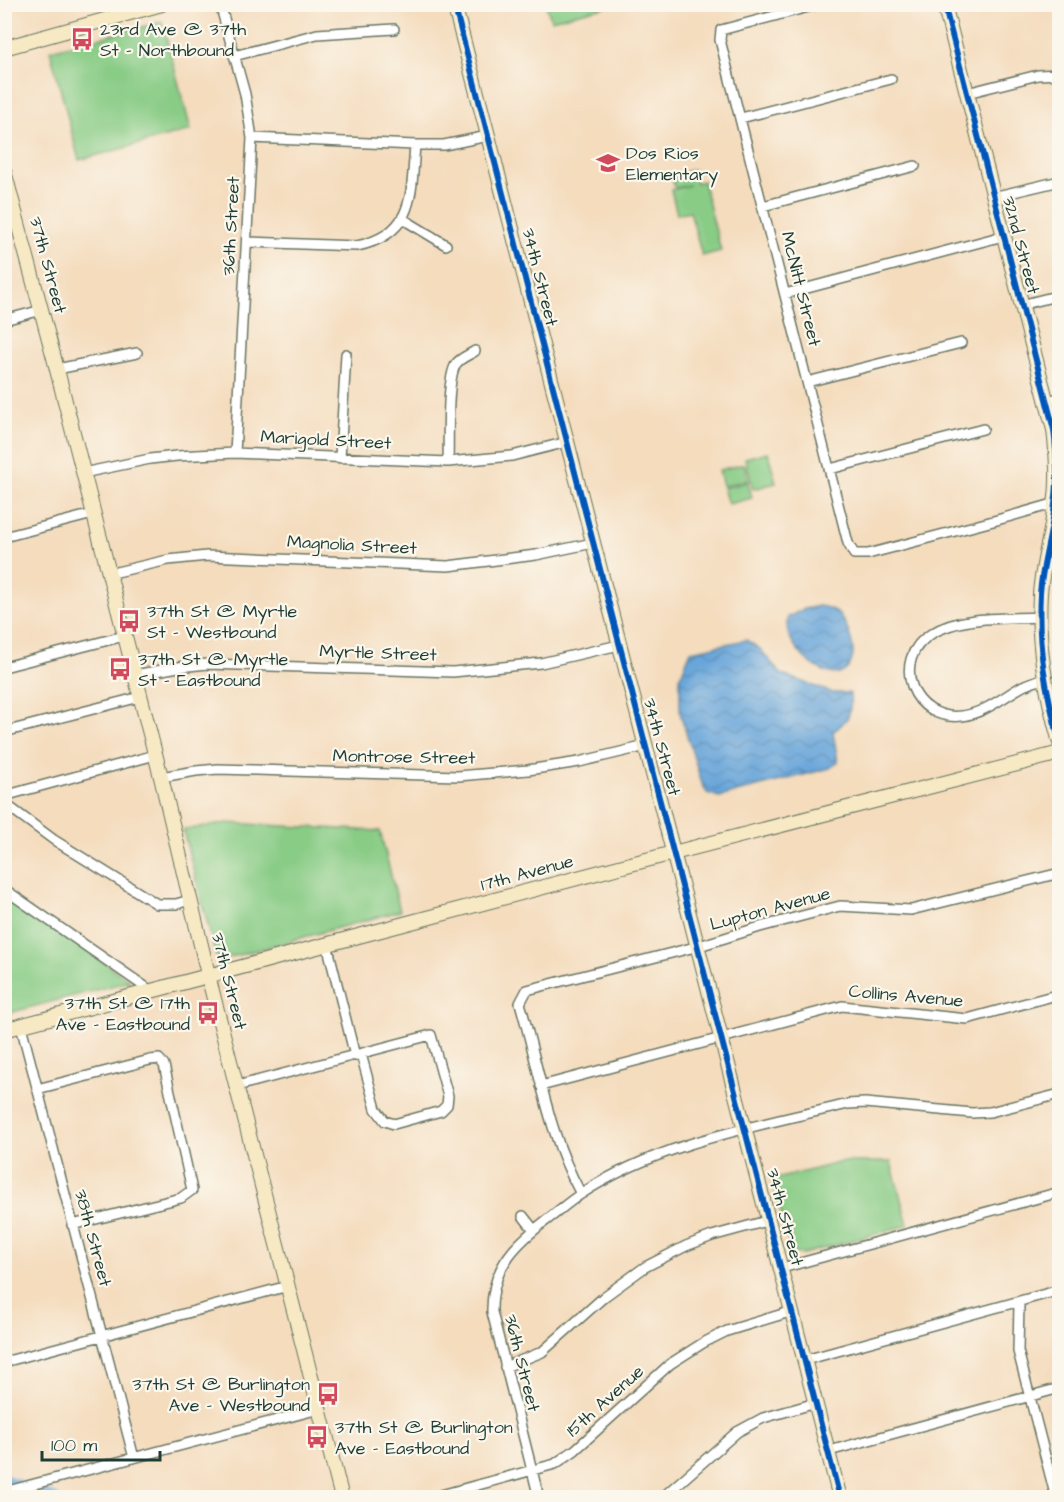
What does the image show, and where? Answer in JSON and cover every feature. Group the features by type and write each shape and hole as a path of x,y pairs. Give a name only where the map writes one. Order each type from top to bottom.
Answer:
{"main road":[{"path":"4,48 162,4"},
{"name":"34th Street","path":"454,4 806,1360 828,1451 836,1496"},
{"name":"32nd Street","path":"944,4 1003,236 1022,305 1053,400 1058,502 1040,591 1039,642 1044,678 1059,743"},
{"name":"37th Street","path":"4,171 42,310 155,755 208,976 342,1497"},
{"name":"17th Avenue","path":"4,1030 1059,753"}],"street":[{"name":"36th Street","path":"220,4 249,113 252,138 235,453"},
{"name":"McNitt Street","path":"820,4 721,30 720,40 848,543 854,554 868,554 1058,502"},
{"path":"234,56 317,34 394,29"},
{"path":"967,93 1038,75 1059,74"},
{"path":"741,118 891,80"},
{"path":"252,138 444,145 488,136"},
{"path":"247,242 357,246 372,243 388,235 404,219 411,195 415,145"},
{"path":"763,206 915,166"},
{"path":"993,197 1059,181"},
{"path":"404,219 446,245"},
{"path":"785,294 1003,236"},
{"path":"1022,305 1059,294"},
{"path":"4,320 42,310"},
{"path":"807,382 961,343"},
{"path":"448,462 454,367 460,360 476,351"},
{"path":"57,369 137,353"},
{"path":"340,458 346,354"},
{"path":"830,470 982,429"},
{"name":"Marigold Street","path":"83,473 159,458 235,453 448,462 512,456 567,442"},
{"path":"4,537 93,514"},
{"name":"Magnolia Street","path":"108,574 168,560 207,556 448,566 536,555 593,543"},
{"path":"1039,616 966,622 938,630 916,648 909,676 920,700 930,710 950,717 985,709 1021,687 1044,678"},
{"path":"4,667 124,636"},
{"name":"Myrtle Street","path":"135,675 208,664 453,672 542,663 619,645"},
{"path":"4,732 140,697"},
{"name":"Montrose Street","path":"160,777 218,769 426,776 483,775 579,762 646,746"},
{"path":"4,796 155,755"},
{"path":"4,803 54,840 157,904 176,904 190,900"},
{"name":"Lupton Avenue","path":"542,1086 520,1003 527,990 699,946 840,906 911,910 1059,873"},
{"path":"4,889 150,991"},
{"path":"237,1086 358,1055 431,1035 448,1096 447,1105 441,1111 394,1124 385,1121 376,1110 358,1055 327,944"},
{"name":"Collins Avenue","path":"542,1086 842,1006 967,1019 1059,994"},
{"name":"38th Street","path":"21,1026 134,1458"},
{"path":"37,1089 150,1060 159,1059 164,1065 192,1190 187,1196 181,1198 72,1225"},
{"path":"542,1086 561,1154 581,1194"},
{"name":"36th Street","path":"539,1497 492,1312 492,1293 503,1263 534,1230 581,1194 650,1159 746,1128 848,1104 865,1103 972,1113 1007,1109 1059,1094"},
{"path":"782,1268 1059,1192"},
{"path":"523,1216 534,1230"},
{"path":"505,1367 542,1352 605,1296 645,1267 686,1246 712,1236 770,1220"},
{"path":"4,1349 6,1361 288,1286"},
{"path":"806,1360 1019,1303 1059,1290"},
{"path":"1019,1303 1017,1342 1056,1497"},
{"name":"15th Avenue","path":"430,1497 562,1460 670,1364 727,1331 793,1311"},
{"path":"828,1451 1059,1388"},
{"path":"662,1497 737,1432 763,1418 816,1403"},
{"path":"4,1492 319,1409"}],"green space":[{"path":"546,4 612,5 551,20"},
{"path":"162,22 191,130 79,160 50,50"},
{"path":"693,170 696,183 703,181 721,251 702,256 690,211 677,214 671,190 690,185 675,188 671,175"},
{"path":"768,452 776,483 753,489 745,458"},
{"path":"744,464 748,480 723,486 719,470"},
{"path":"748,482 752,498 728,504 723,488"},
{"path":"227,823 380,831 400,911 224,959 216,956 183,830"},
{"path":"5,893 130,981 5,1014"},
{"path":"842,1162 891,1162 908,1225 803,1254 792,1253 772,1180"}],"water":[{"path":"819,606 831,609 843,620 853,648 848,668 836,674 820,669 806,659 788,632 788,617 804,609"},
{"path":"746,640 760,649 781,674 833,693 850,693 850,712 843,724 833,732 838,762 830,768 719,797 707,793 702,784 680,713 680,677 691,651"}],"waterway":[{"path":"4,1478 17,1483"},
{"path":"34,1490 56,1498"}],"cycle path":[{"path":"454,4 840,1498"},
{"path":"944,4 1054,430 1057,467 1056,495 1041,583 1039,614 1041,651 1060,743"}],"place":[{"name":"23rd Ave @ 37th St - Northbound","path":"82,39"},
{"name":"Dos Rios Elementary","path":"608,163"},
{"name":"37th St @ Myrtle St - Westbound","path":"129,621"},
{"name":"37th St @ Myrtle St - Eastbound","path":"120,669"},
{"name":"37th St @ 17th Ave - Eastbound","path":"208,1013"},
{"name":"37th St @ Burlington Ave - Westbound","path":"328,1394"},
{"name":"37th St @ Burlington Ave - Eastbound","path":"317,1437"}]}
